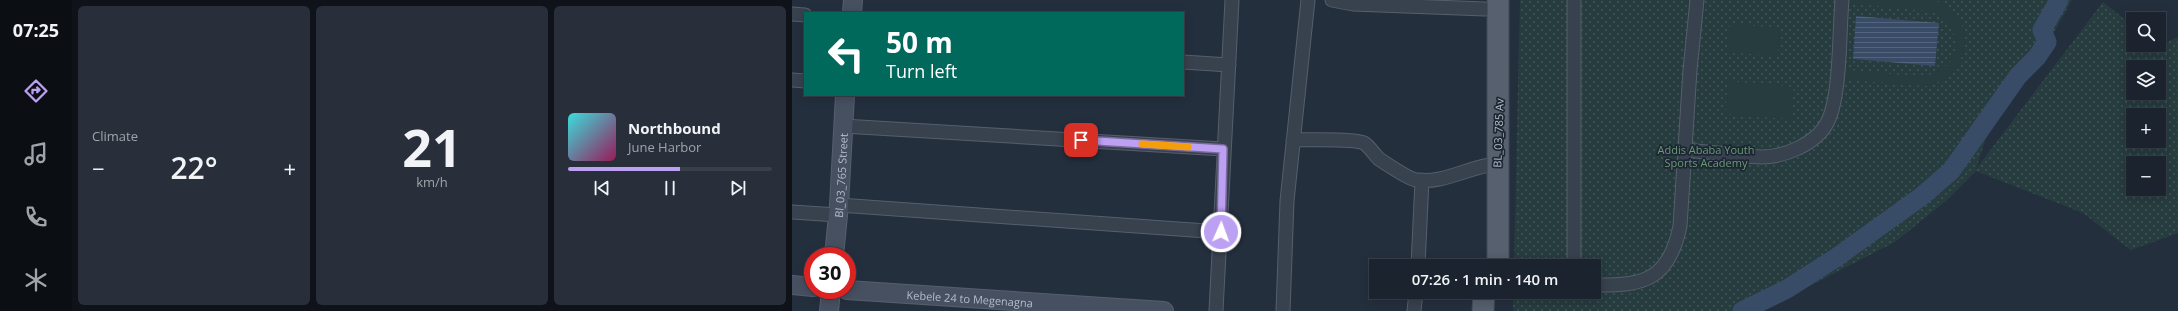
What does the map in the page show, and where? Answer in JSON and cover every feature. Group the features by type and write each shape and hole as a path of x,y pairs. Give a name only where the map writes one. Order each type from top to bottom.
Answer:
{"main road":[{"path":"852,12 853,0"},
{"name":"BL_03_785 Av","path":"1485,259 1491,164 1499,95 1489,3"},
{"name":"Bl_03_765 Street","path":"835,247 845,96"},
{"name":"BL_03_785 Av","path":"1491,164 1498,259"},
{"path":"792,285 804,286"},
{"name":"Kebele 24 to Megenagna","path":"856,291 984,304 1164,311"},
{"path":"829,311 830,299"},
{"path":"1483,311 1484,299"},
{"path":"1498,299 1498,311"}],"street":[{"path":"1216,311 1221,232 1223,149 1232,0"},
{"path":"1283,311 1287,201 1308,0"},
{"path":"1332,0 1353,4 1489,3"},
{"path":"1574,0 1574,259"},
{"path":"1601,285 1623,286 1638,283 1653,275 1668,260 1676,243 1680,226 1690,70 1697,0"},
{"path":"1686,150 1763,157 1783,154 1800,147 1817,134 1827,124 1837,82 1842,0"},
{"path":"792,14 804,15"},
{"path":"1184,62 1229,65"},
{"path":"792,80 804,82"},
{"path":"843,126 1223,149"},
{"path":"1293,140 1334,140 1364,143 1379,159 1414,180 1458,175 1491,164"},
{"path":"1418,259 1422,180"},
{"path":"792,212 838,210 1221,232"},
{"path":"1414,311 1415,299"}],"green space":[{"name":"Addis Ababa Youth Sports Academy","path":"1520,0 2072,0 2035,66 1990,125 1976,169 2103,2 2126,20 2126,52 2166,52 2166,42 2178,37 2178,233 2131,250 2083,213 1976,171 1946,201 1895,242 1761,311 1513,311 1513,299 1601,299 1601,259 1514,259"},
{"path":"1847,0 1933,0 1947,6 1957,17 1963,30 1965,44 1962,58 1954,70 1942,80 1925,86 1839,79 1840,69 1921,77 1934,73 1944,67 1951,60 1955,51 1956,41 1953,31 1946,21 1936,12 1846,3"},
{"path":"1730,24 1780,28 1778,56 1727,52"},
{"path":"1728,81 1794,87 1791,119 1725,114"}],"water":[{"path":"1856,16 1939,23 1935,66 1853,59"}],"waterway":[{"path":"1742,311 1787,289 1837,257 1922,196 1951,171 2018,76 2037,57 2047,42 2042,30 2059,0"}],"slow traffic":[{"path":"1142,144 1188,147"}],"route":[{"path":"1081,140 1223,149 1221,232"}]}
